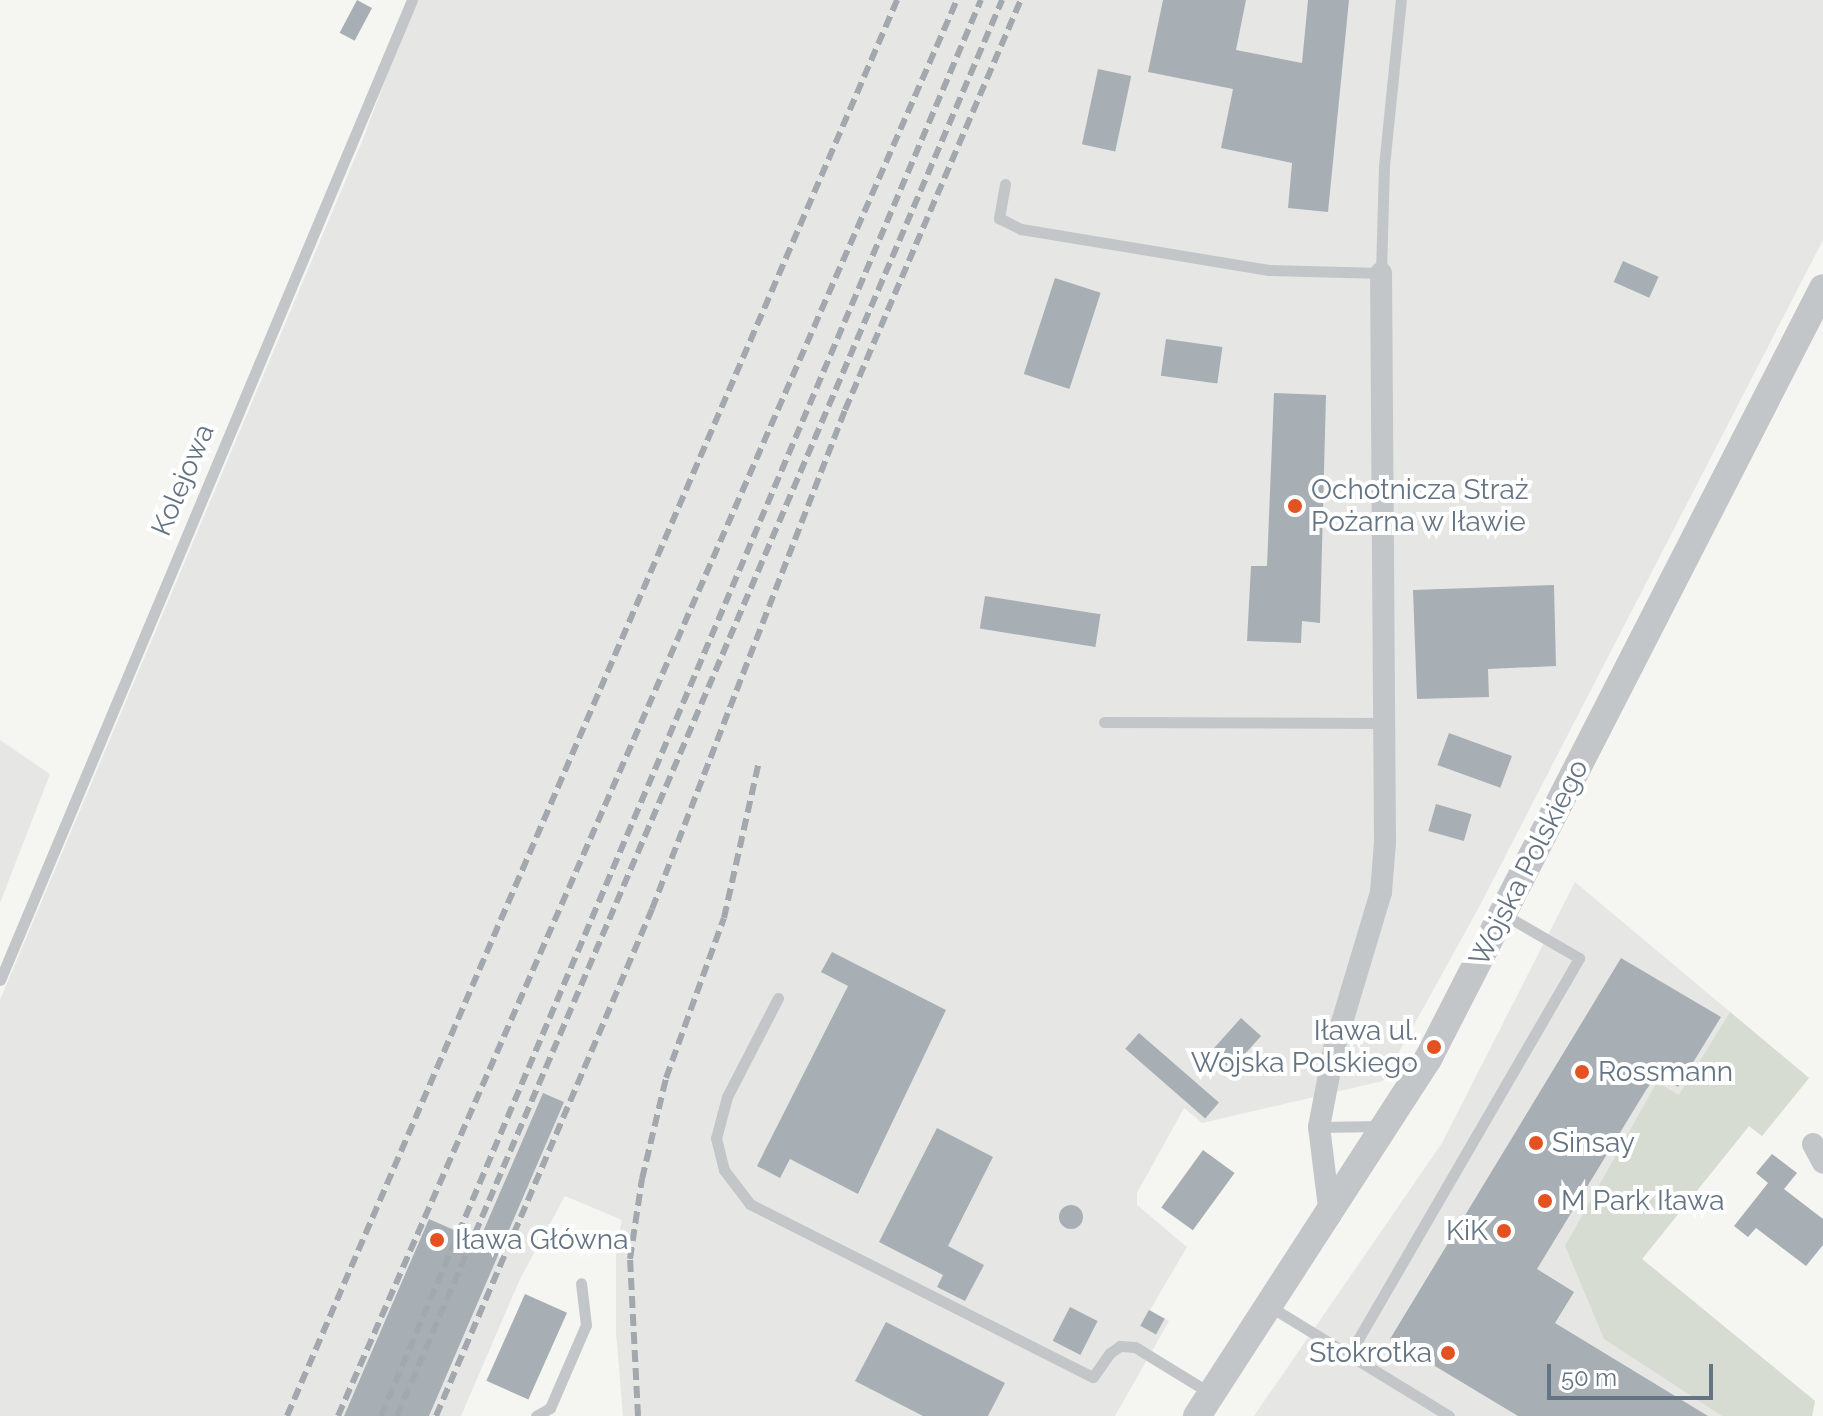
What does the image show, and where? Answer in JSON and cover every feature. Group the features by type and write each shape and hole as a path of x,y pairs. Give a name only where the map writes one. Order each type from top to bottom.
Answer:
{"street":[{"path":"1330,1216 1319,1127 1334,1049 1381,892 1381,273"},
{"name":"Wojska Polskiego","path":"1204,1405 1330,1216 1428,1059 1823,288"}],"lane":[{"name":"Kolejowa","path":"0,980 412,0"},
{"path":"1005,184 999,218 1021,229 1269,270 1381,273 1384,166 1401,0"},
{"path":"1104,722 1383,723"},
{"path":"1349,1355 1579,958 1503,914"},
{"path":"778,998 727,1097 716,1138 724,1170 750,1204 1093,1377 1110,1353 1120,1346 1135,1347 1204,1405"},
{"path":"1319,1127 1387,1126"},
{"path":"536,1416 550,1408 586,1325 581,1283"},
{"path":"1269,1306 1449,1416"}],"shaded area":[{"path":"415,0 1823,0 1823,240 1478,909 1383,1081 1202,1123 1184,1108 1137,1193 1137,1205 1187,1247 1150,1310 1169,1321 1115,1416 623,1416 616,1332 616,1247 622,1220 565,1196 520,1279 461,1416 0,1416 0,1000 363,139"},
{"path":"0,740 50,774 0,903"},
{"name":"M Park Iława","path":"1575,882 1809,1078 1762,1136 1749,1126 1642,1259 1815,1401 1812,1416 1254,1416 1442,1143"},
{"path":"1730,1012 1809,1078 1762,1136 1749,1126 1642,1259 1815,1401 1812,1416 1722,1416 1604,1339 1565,1246 1657,1082 1679,1095"}],"building":[{"path":"357,0 372,8 355,41 340,33"},
{"path":"1163,0 1246,0 1236,50 1302,63 1308,0 1349,0 1328,212 1288,208 1292,163 1221,148 1233,89 1148,72"},
{"path":"1098,69 1131,76 1115,151 1082,144"},
{"path":"1623,261 1659,277 1649,298 1614,282"},
{"path":"1055,278 1101,293 1069,389 1024,374"},
{"path":"1166,339 1222,347 1217,384 1161,376"},
{"path":"1274,393 1326,395 1320,623 1302,621 1301,643 1247,641 1251,566 1267,566"},
{"path":"1554,585 1556,666 1488,669 1489,697 1417,699 1413,590"},
{"path":"985,596 1101,614 1095,647 980,629"},
{"path":"1449,733 1512,756 1500,788 1437,765"},
{"path":"1436,804 1472,814 1464,841 1428,831"},
{"path":"832,952 946,1010 858,1194 790,1159 780,1178 757,1166 848,986 821,972"},
{"path":"1621,958 1721,1017 1678,1087 1658,1074 1646,1090 1537,1269 1574,1292 1555,1323 1708,1416 1518,1416 1390,1339"},
{"path":"1241,1018 1261,1036 1231,1070 1211,1051"},
{"path":"1139,1033 1219,1103 1205,1118 1125,1049"},
{"path":"543,1093 564,1102 429,1416 344,1416 429,1219 479,1241"},
{"path":"937,1128 993,1157 948,1246 984,1265 965,1301 937,1287 943,1275 879,1242"},
{"path":"1203,1150 1235,1173 1193,1230 1161,1207"},
{"path":"1772,1154 1797,1173 1784,1189 1823,1219 1823,1245 1806,1266 1756,1228 1748,1237 1734,1226 1768,1183 1756,1173"},
{"path":"1071,1205 1079,1209 1083,1217 1079,1225 1071,1229 1063,1225 1059,1217 1063,1209"},
{"path":"525,1294 567,1313 528,1399 486,1381"},
{"path":"1070,1307 1098,1321 1080,1355 1053,1341"},
{"path":"1149,1310 1165,1319 1156,1334 1140,1326"},
{"path":"886,1322 1005,1383 988,1416 923,1416 855,1381"}],"railway":[{"path":"287,1416 897,0"},
{"path":"338,1416 957,0"},
{"path":"381,1416 981,0"},
{"path":"397,1416 1002,0"},
{"path":"436,1416 652,909 845,410 1021,0"},
{"path":"638,1416 630,1259 642,1179 666,1078 724,918 759,762"}],"place":[{"name":"Ochotnicza Straż Pożarna w Iławie","path":"1295,506"},
{"name":"Iława ul. Wojska Polskiego","path":"1434,1047"},
{"name":"Rossmann","path":"1582,1072"},
{"name":"Sinsay","path":"1536,1143"},
{"name":"M Park Iława","path":"1545,1201"},
{"name":"KiK","path":"1504,1231"},
{"name":"Iława Główna","path":"437,1240"},
{"name":"Stokrotka","path":"1448,1353"}]}
